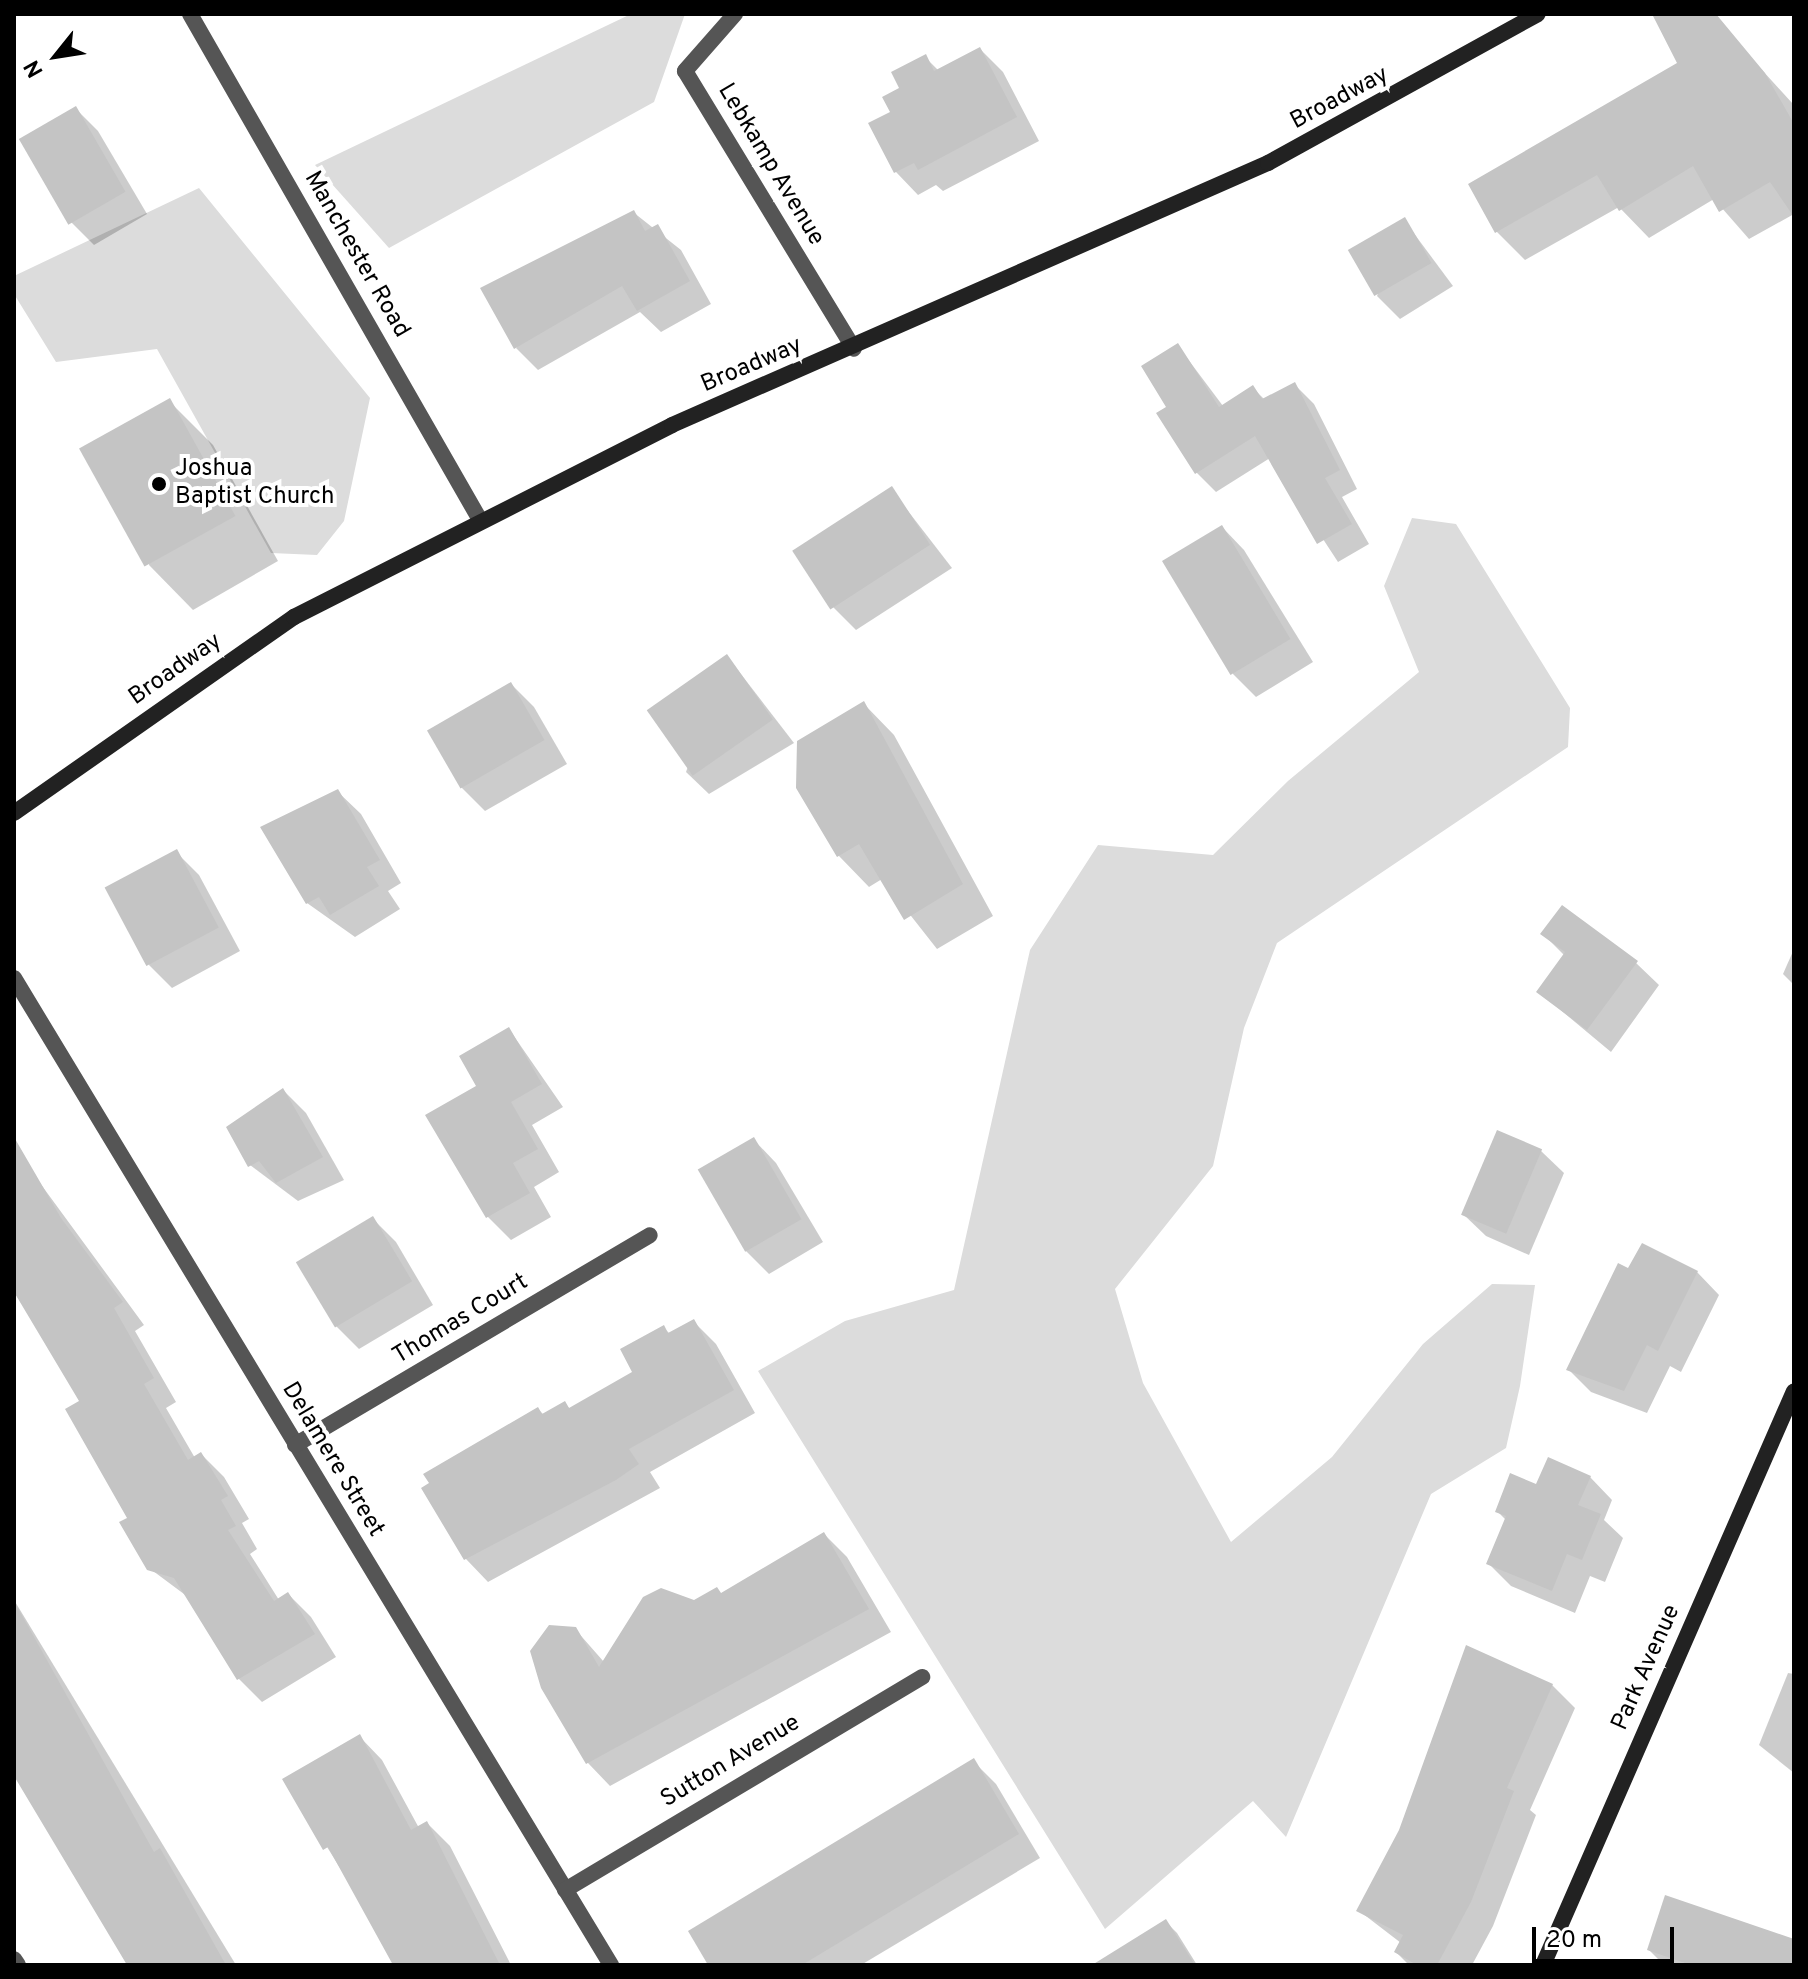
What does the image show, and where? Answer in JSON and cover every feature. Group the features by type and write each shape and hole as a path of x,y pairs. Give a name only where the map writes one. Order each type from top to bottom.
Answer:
{"main road":[{"name":"Broadway","path":"14,813 294,617 672,425 854,349 1268,163 1538,14"},
{"name":"Park Avenue","path":"1543,1965 1794,1391"}],"street":[{"name":"Manchester Road","path":"190,14 480,520"},
{"name":"Lebkamp Avenue","path":"735,14 685,71 854,349"},
{"name":"Delamere Street","path":"14,978 611,1965"},
{"name":"Thomas Court","path":"295,1445 650,1235"},
{"name":"Sutton Avenue","path":"565,1890 922,1677"},
{"path":"14,1959 18,1965"}],"shaded area":[{"path":"631,14 685,14 654,102 389,248 315,165"},
{"path":"199,188 370,398 344,521 317,555 271,553 157,349 56,362 14,294 14,276"},
{"path":"1412,518 1456,524 1570,708 1568,747 1277,943 1244,1028 1213,1166 1115,1289 1143,1383 1231,1542 1332,1457 1423,1344 1492,1284 1535,1285 1520,1386 1506,1448 1431,1494 1286,1837 1253,1801 1105,1929 758,1371 845,1321 954,1290 1030,950 1098,845 1213,855 1288,781 1419,672 1384,586"}],"building":[{"path":"1652,14 1716,14 1765,73 1794,124 1794,217 1770,182 1719,212 1693,166 1619,211 1597,175 1495,233 1468,184 1677,63"},
{"path":"980,47 1017,117 918,170 914,163 894,173 868,123 890,112 882,97 899,88 891,72 926,54 934,71"},
{"path":"76,106 126,192 68,225 19,139"},
{"path":"634,210 645,231 658,224 690,281 637,311 622,286 514,349 480,288"},
{"path":"1405,217 1432,263 1374,296 1348,250"},
{"path":"1178,343 1219,407 1253,385 1262,399 1295,382 1340,470 1325,478 1352,524 1317,544 1255,436 1195,474 1156,413 1166,407 1141,366"},
{"name":"Joshua Baptist Church","path":"170,398 235,516 144,566 79,448"},
{"path":"892,486 930,545 830,610 792,551"},
{"path":"1222,525 1291,639 1230,675 1162,561"},
{"path":"727,654 773,720 693,776 647,710"},
{"path":"511,682 544,740 460,789 427,730"},
{"path":"864,701 963,884 904,920 859,844 837,857 796,788 797,741"},
{"path":"338,789 380,860 367,867 379,886 330,915 319,897 306,904 260,827"},
{"path":"177,849 219,928 146,966 105,887"},
{"path":"1562,905 1638,961 1587,1030 1536,992 1565,952 1540,934"},
{"path":"509,1027 542,1084 511,1102 538,1149 513,1163 530,1193 486,1218 425,1115 476,1086 459,1056"},
{"path":"283,1088 323,1157 276,1183 259,1161 248,1167 226,1127"},
{"path":"1497,1130 1542,1149 1506,1234 1461,1215"},
{"path":"14,1137 61,1218 123,1302 114,1308 154,1378 144,1384 188,1460 201,1452 228,1496 221,1500 236,1526 228,1530 274,1601 288,1592 315,1634 237,1680 174,1578 147,1570 119,1522 127,1518 65,1409 79,1401 14,1292"},
{"path":"754,1137 802,1219 745,1252 698,1170"},
{"path":"373,1216 412,1281 335,1327 296,1262"},
{"path":"1642,1243 1698,1271 1658,1351 1647,1345 1624,1391 1566,1370 1618,1263 1628,1268"},
{"path":"694,1319 734,1390 629,1449 639,1464 616,1480 464,1560 421,1488 429,1483 423,1474 538,1407 542,1414 565,1401 569,1408 632,1372 620,1349 664,1325 668,1333"},
{"path":"1548,1457 1591,1476 1578,1505 1601,1514 1582,1560 1567,1554 1552,1591 1486,1564 1506,1516 1495,1512 1510,1473 1536,1484"},
{"path":"824,1532 869,1609 586,1764 541,1688 530,1651 549,1625 576,1627 599,1667 643,1597 661,1588 694,1600 717,1587 721,1593"},
{"path":"14,1601 154,1852 160,1848 226,1965 127,1965 14,1776"},
{"path":"1466,1645 1553,1684 1507,1788 1514,1791 1471,1902 1437,1965 1417,1965 1394,1952 1403,1935 1356,1911 1399,1830"},
{"path":"360,1734 411,1830 427,1821 500,1965 393,1965 328,1847 323,1850 282,1779"},
{"path":"974,1758 1019,1834 802,1965 708,1965 688,1931"},
{"path":"1665,1895 1794,1939 1794,1965 1691,1965 1647,1950"},
{"path":"1166,1919 1195,1965 1092,1965"}],"place":[{"name":"Joshua Baptist Church","path":"159,484"}]}
